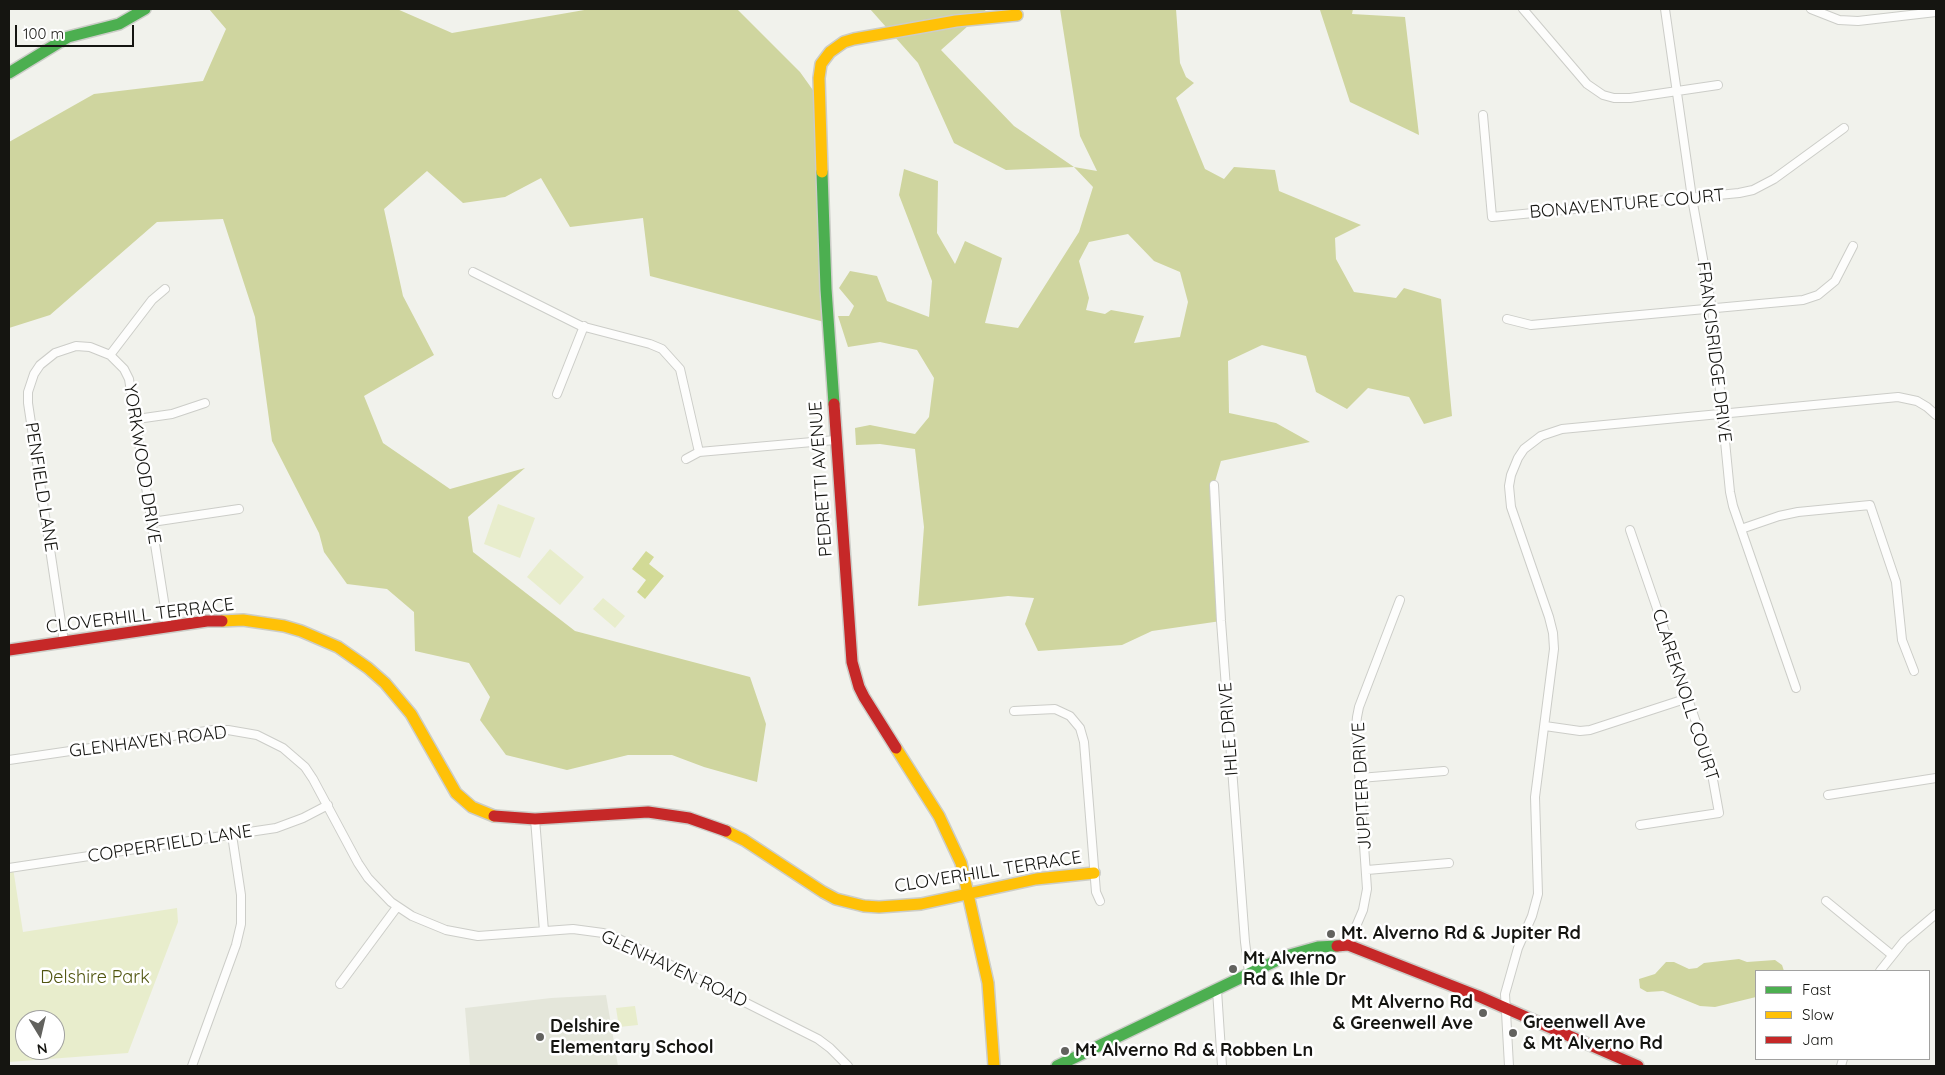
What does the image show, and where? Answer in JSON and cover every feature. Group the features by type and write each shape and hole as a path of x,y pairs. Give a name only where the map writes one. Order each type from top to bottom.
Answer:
{"street":[{"path":"10,71 68,37 119,24 145,9"},
{"path":"1523,9 1587,84 1603,95 1622,98 1718,85"},
{"name":"FRANCISRIDGE DRIVE","path":"1665,9 1692,198 1712,309 1730,492 1796,688"},
{"path":"1811,9 1838,20 1850,21 1916,16 1936,12"},
{"name":"PEDRETTI AVENUE","path":"994,1066 988,983 961,862 939,816 864,697 854,674 835,440 825,279 818,78 822,64 830,52 837,46 854,39 956,21 1017,15"},
{"name":"BONAVENTURE COURT","path":"1482,115 1492,217 1738,193 1764,185 1844,128"},
{"path":"1507,319 1531,325 1803,300 1818,296 1835,281 1853,246"},
{"path":"473,272 584,326 662,349 680,369 699,452"},
{"path":"110,356 152,300 165,289"},
{"path":"557,394 584,326"},
{"name":"YORKWOOD DRIVE","path":"65,348 76,346 90,347 110,356 124,369 129,380 137,419 168,626"},
{"name":"PENFIELD LANE","path":"64,642 28,403 30,384 40,365 54,353 65,348"},
{"path":"1509,1066 1505,1008 1507,983 1518,948 1536,905 1538,894 1535,797 1554,662 1553,633 1511,507 1509,486 1518,458 1524,449 1541,436 1562,429 1898,397 1917,401 1936,415"},
{"path":"137,419 172,414 205,403"},
{"path":"686,459 699,452 835,440"},
{"name":"IHLE DRIVE","path":"1214,485 1223,641 1245,942 1249,972"},
{"path":"1741,529 1779,516 1798,512 1870,505 1896,582 1902,640 1914,671"},
{"path":"152,522 238,509"},
{"name":"CLAREKNOLL COURT","path":"1630,530 1710,763 1719,813 1640,826"},
{"name":"JUPITER DRIVE","path":"1348,946 1366,900 1366,870 1356,728 1360,707 1400,600"},
{"name":"CLOVERHILL TERRACE","path":"9,650 168,626 225,620 266,622 301,631 338,647 368,668 397,696 423,733 449,784 463,801 477,810 492,816 508,819 630,812 656,813 689,818 724,830 744,840 823,892 843,901 864,906 879,907 921,904 1036,879 1094,873"},
{"path":"1544,726 1580,731 1590,730 1688,698"},
{"name":"CLOVERHILL TERRACE","path":"1014,711 1055,709 1070,716 1080,728 1084,742 1096,892 1100,901"},
{"name":"GLENHAVEN ROAD","path":"9,760 213,730 242,731 270,740 294,757 314,779 358,863 368,878 397,907 428,924 464,934 495,935 588,930 617,938 818,1040 830,1048 848,1066"},
{"path":"1360,778 1444,771"},
{"path":"1828,795 1936,778"},
{"name":"COPPERFIELD LANE","path":"9,868 276,828 290,824 328,805"},
{"path":"535,818 544,931"},
{"path":"192,1066 236,945 241,924 241,895 232,835"},
{"path":"1366,870 1450,863"},
{"path":"1826,901 1892,955"},
{"path":"340,984 397,907"},
{"path":"1881,970 1914,931 1936,914"},
{"path":"1057,1066 1075,1063 1249,972 1286,956 1304,950 1348,946 1505,1008 1638,1066"},
{"path":"1217,990 1222,1066"}],"shaded area":[{"path":"209,9 397,9 452,33 590,9 737,9 800,72 820,100 828,323 650,276 643,218 570,227 541,178 505,197 463,203 427,171 384,209 403,296 434,355 364,396 383,443 450,489 525,468 468,517 473,552 575,631 750,677 766,724 757,782 704,767 672,755 628,755 567,770 506,755 480,720 490,697 469,663 415,651 414,612 387,589 347,584 324,552 319,533 272,441 255,317 223,219 157,222 50,315 9,328 9,142 94,94 203,81 226,29"},
{"path":"870,9 987,9 941,50 1014,126 1074,167 1006,170 954,143 918,63"},
{"path":"1060,9 1176,9 1180,63 1186,77 1194,83 1176,98 1205,169 1224,179 1234,167 1275,170 1279,191 1361,225 1335,238 1336,259 1354,292 1396,298 1404,288 1441,299 1452,416 1424,424 1409,397 1368,388 1347,409 1316,392 1306,356 1262,345 1228,361 1229,413 1276,423 1310,442 1221,461 1214,485 1221,621 1152,631 1122,645 1038,651 1025,624 1034,598 1008,596 918,606 924,527 915,449 880,444 856,445 855,428 870,425 915,434 929,417 934,378 917,350 880,342 848,347 838,316 849,316 854,306 839,288 850,271 877,276 887,301 929,317 932,281 899,195 904,169 938,181 937,233 955,264 965,241 1002,258 985,323 1018,328 1079,232 1093,187 1074,167 1097,171 1080,136","holes":["1128,234 1154,261 1180,272 1188,302 1180,337 1134,343 1144,316 1111,310 1105,314 1086,310 1089,298 1079,261 1089,242"]},
{"path":"1285,9 1353,9 1352,14 1405,17 1419,135 1350,102 1320,10"},
{"path":"646,551 654,557 649,564 664,576 645,599 637,592 646,580 632,569"},
{"path":"1739,959 1747,962 1775,960 1782,965 1784,970 1755,970 1755,997 1715,1007 1700,1006 1663,991 1647,992 1640,988 1639,979 1655,974 1666,962 1674,962 1689,969 1697,968 1704,963"},
{"name":"Delshire Elementary School","path":"606,995 618,1066 470,1066 465,1008 551,998"}],"green space":[{"path":"498,504 535,518 520,558 484,544"},
{"path":"550,549 584,577 560,605 527,577"},
{"path":"603,598 625,616 615,628 593,609"},
{"name":"Delshire Park","path":"9,868 13,868 23,932 177,908 178,922 128,1053 65,1058 65,1010 15,1010 15,1060 35,1060 9,1062"},
{"path":"635,1006 638,1025 619,1027 616,1008"}],"traffic: fast":[{"path":"9,73 68,37 119,24 145,9"},
{"path":"822,172 826,289 834,404"},
{"path":"1057,1066 1286,956 1318,947 1337,946"}],"traffic: slow":[{"path":"822,172 819,78 821,64 830,52 844,42 854,39 956,21 1017,15"},
{"path":"222,621 243,620 284,626 301,631 338,647 368,668 385,683 411,714 456,793 472,807 494,816"},
{"path":"896,748 939,816 961,863 988,983 994,1066"},
{"path":"726,831 744,840 823,892 836,899 864,906 879,907 921,904 1036,879 1094,873"}],"traffic: jam":[{"path":"834,404 852,662 864,697 896,748"},
{"path":"9,650 207,621 222,621"},
{"path":"494,816 535,819 648,812 689,818 726,831"},
{"path":"1337,946 1348,945 1478,996 1638,1066"}],"place":[{"name":"Mt. Alverno Rd & Jupiter Rd","path":"1331,934"},
{"name":"Mt Alverno Rd & Ihle Dr","path":"1233,969"},
{"name":"Mt Alverno Rd & Greenwell Ave","path":"1483,1013"},
{"name":"Greenwell Ave & Mt Alverno Rd","path":"1513,1033"},
{"name":"Delshire Elementary School","path":"540,1037"},
{"name":"Mt Alverno Rd & Robben Ln","path":"1065,1051"}]}
